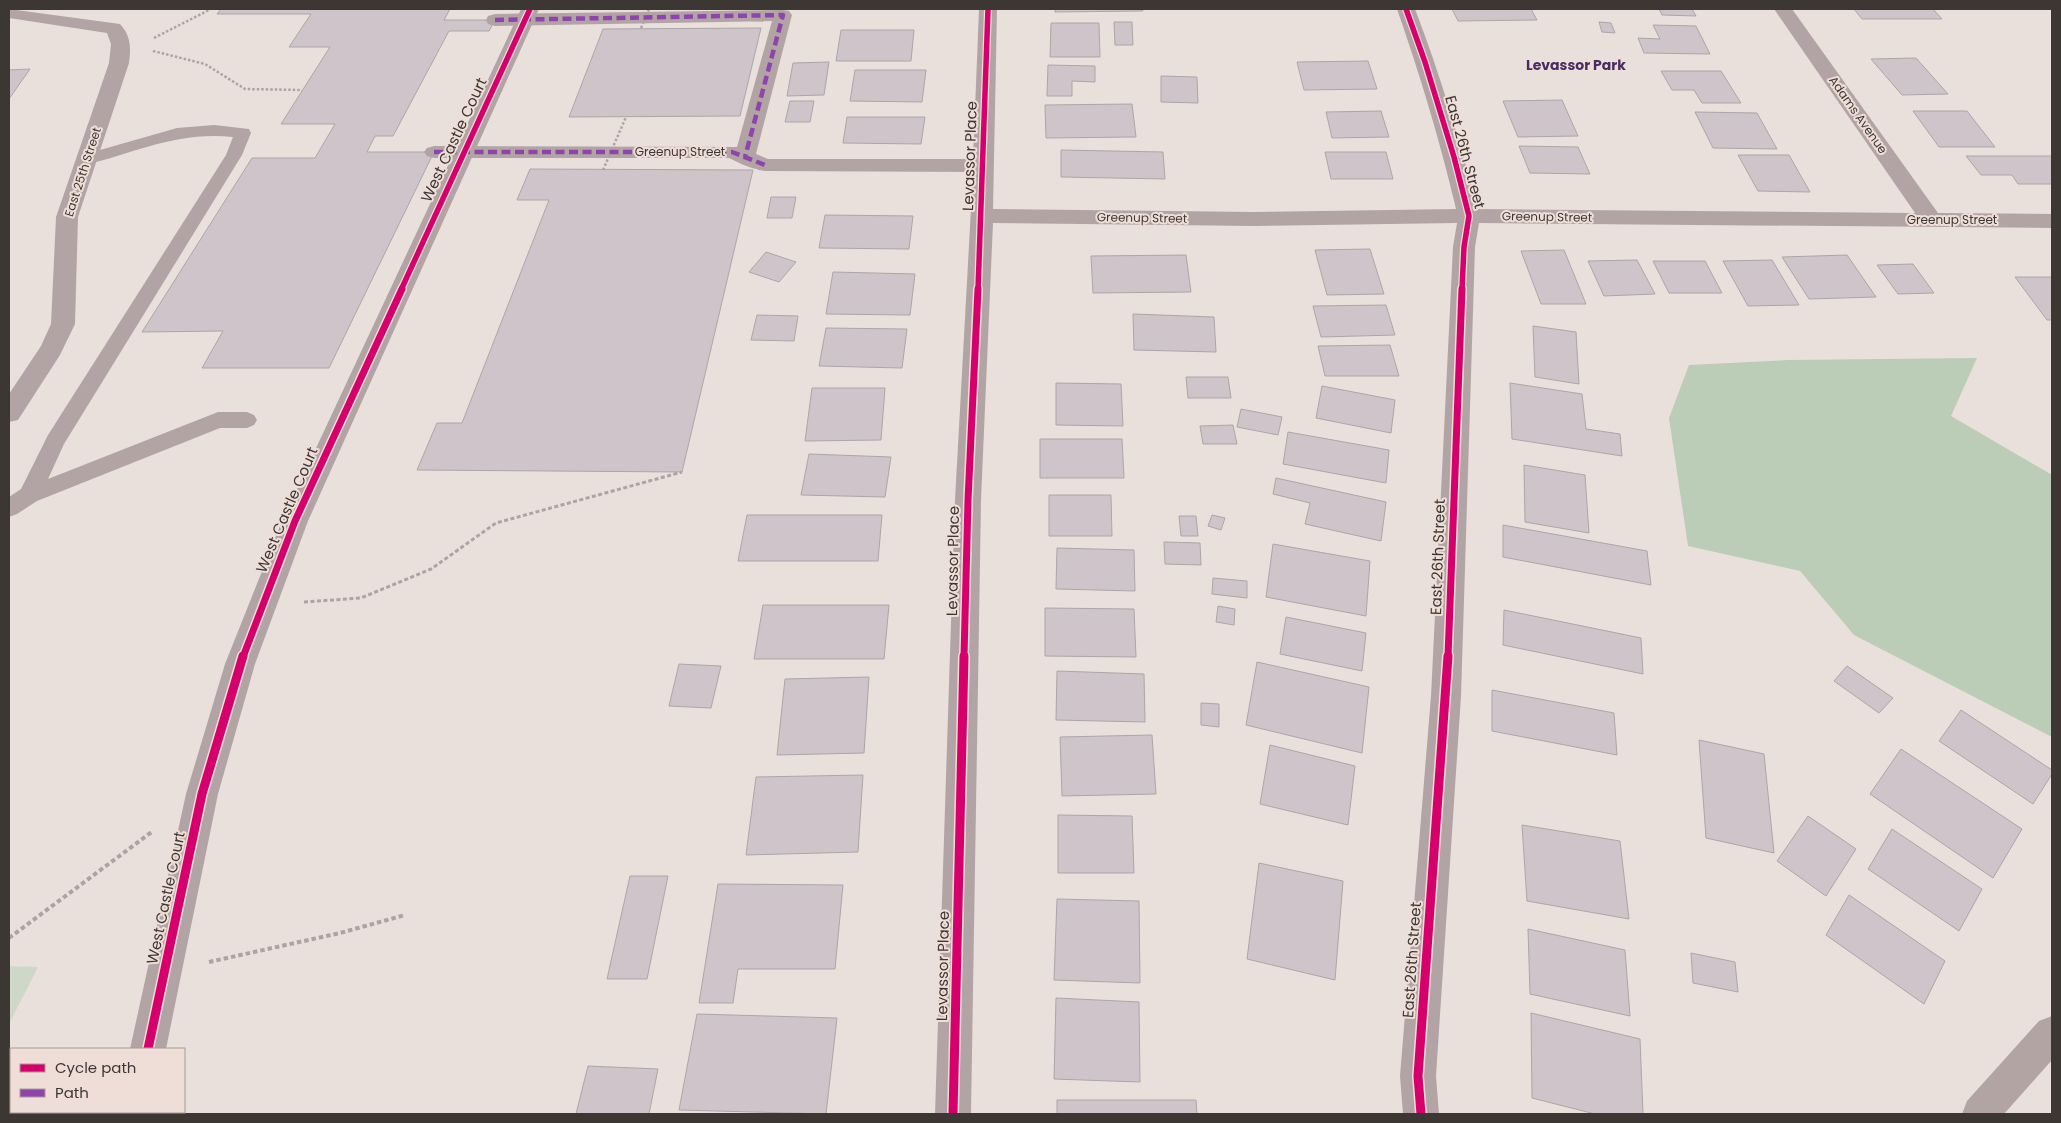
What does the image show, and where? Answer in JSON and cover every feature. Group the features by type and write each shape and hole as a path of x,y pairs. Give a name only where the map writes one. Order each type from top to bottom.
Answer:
{"main road":[{"path":"1980,1114 2052,1034"}],"street":[{"name":"Levassor Place","path":"954,1114 968,500 982,216 988,9"},
{"name":"East 26th Street","path":"1406,9 1425,62 1454,156 1469,216 1463,257 1446,696 1418,1076 1421,1114"},
{"name":"Adams Avenue","path":"1783,9 1932,221"},
{"path":"9,13 113,28 129,45"},
{"path":"495,20 528,14 783,15 745,157"},
{"name":"West Castle Court","path":"148,1048 202,794 240,664 295,521 528,14"},
{"name":"East 25th Street","path":"9,413 52,349 63,324 67,217 119,63 129,45"},
{"name":"Greenup Street","path":"434,152 732,152 765,165 983,166"},
{"name":"Greenup Street","path":"982,216 1254,219 1469,216 1932,221 2052,220"}],"lane":[{"path":"29,494 55,441 234,156 243,133 214,130 178,133 85,160"},
{"path":"9,508 29,494 218,420 247,420"}],"path":[{"path":"129,45 211,9"},
{"path":"641,28 649,9"},
{"path":"129,45 205,64 245,89 302,90"},
{"path":"603,170 626,117"},
{"path":"263,604 361,598 431,569 496,523 682,472"},
{"path":"9,938 202,794"},
{"path":"164,972 340,933 405,915"}],"green space":[{"path":"1977,358 1951,416 2052,475 2052,737 1854,635 1800,571 1688,546 1669,418 1689,365 1789,360"},
{"path":"9,966 38,967 9,1024"}],"building":[{"path":"221,9 450,9 444,20 495,20 489,31 449,31 393,136 375,136 367,152 434,152 329,368 202,368 223,331 142,332 252,158 315,158 335,124 281,124 330,47 289,47 311,14 217,14"},
{"path":"1055,9 1142,9 1143,11 1055,12"},
{"path":"1452,9 1531,9 1537,20 1458,21"},
{"path":"1659,9 1692,9 1696,16 1662,15"},
{"path":"1854,9 1933,9 1942,19 1862,19"},
{"path":"1114,22 1132,22 1133,45 1115,45"},
{"path":"1599,22 1611,23 1615,33 1602,32"},
{"path":"1051,23 1099,23 1100,57 1050,57"},
{"path":"1653,25 1696,26 1710,54 1644,53 1638,38 1660,39"},
{"path":"761,28 740,116 569,117 603,29"},
{"path":"841,30 914,30 911,61 836,61"},
{"path":"1916,58 1948,94 1902,95 1871,59"},
{"path":"1368,61 1377,89 1304,90 1297,62"},
{"path":"829,62 824,95 787,96 793,63"},
{"path":"1048,65 1095,66 1095,82 1072,81 1072,96 1047,96"},
{"path":"30,69 9,99 9,70"},
{"path":"855,70 926,70 922,102 850,101"},
{"path":"1661,71 1721,71 1741,103 1702,103 1694,90 1672,90"},
{"path":"1161,76 1197,77 1198,103 1161,102"},
{"path":"1562,100 1578,136 1518,137 1503,101"},
{"path":"790,101 814,101 810,122 785,122"},
{"path":"1132,104 1136,137 1046,138 1045,105"},
{"path":"1381,111 1389,137 1332,138 1326,112"},
{"path":"1913,111 1967,111 1995,147 1939,147"},
{"path":"1695,112 1757,113 1777,149 1713,148"},
{"path":"847,117 925,117 921,144 843,143"},
{"path":"1519,146 1578,147 1590,174 1530,173"},
{"path":"1061,150 1163,152 1165,179 1061,177"},
{"path":"1325,152 1386,152 1393,179 1331,179"},
{"path":"1738,155 1789,155 1810,192 1758,191"},
{"path":"1966,156 2052,156 2052,184 2018,184 2012,175 1981,175"},
{"path":"530,169 753,170 682,472 417,470 437,423 462,423 549,200 517,200"},
{"path":"771,197 796,197 792,218 767,218"},
{"path":"825,215 913,216 909,249 819,248"},
{"path":"1370,249 1384,294 1327,295 1315,250"},
{"path":"1564,250 1586,304 1541,304 1521,251"},
{"path":"766,252 796,262 779,282 749,272"},
{"path":"1186,255 1191,292 1093,293 1091,256"},
{"path":"1847,255 1876,297 1809,299 1782,257"},
{"path":"1637,260 1655,294 1604,296 1588,261"},
{"path":"1772,260 1799,305 1748,306 1723,261"},
{"path":"1653,261 1705,261 1722,293 1669,293"},
{"path":"1913,264 1934,293 1898,294 1877,265"},
{"path":"833,272 915,274 910,315 826,314"},
{"path":"2015,277 2052,277 2052,320 2047,320"},
{"path":"1386,305 1395,335 1321,337 1313,306"},
{"path":"1133,314 1214,317 1216,352 1134,350"},
{"path":"757,315 798,316 794,341 751,340"},
{"path":"1533,326 1576,332 1579,384 1535,377"},
{"path":"826,328 907,329 902,368 819,366"},
{"path":"1390,345 1399,376 1325,376 1318,346"},
{"path":"1186,377 1228,377 1231,398 1188,398"},
{"path":"1056,383 1121,384 1123,426 1056,425"},
{"path":"1510,383 1582,394 1586,429 1620,434 1622,456 1512,439"},
{"path":"1322,386 1395,400 1391,433 1316,418"},
{"path":"812,388 885,388 881,440 805,441"},
{"path":"1241,409 1282,417 1278,435 1237,427"},
{"path":"1233,425 1237,444 1203,444 1200,426"},
{"path":"1288,432 1389,450 1386,483 1283,464"},
{"path":"1040,439 1122,439 1124,478 1040,478"},
{"path":"809,454 891,457 885,497 801,495"},
{"path":"1524,465 1585,475 1589,533 1525,522"},
{"path":"1276,478 1386,502 1381,541 1305,524 1310,503 1273,494"},
{"path":"1049,495 1111,495 1112,536 1049,536"},
{"path":"747,515 882,515 878,561 738,561"},
{"path":"1212,515 1225,518 1221,530 1208,526"},
{"path":"1179,516 1196,516 1198,536 1181,536"},
{"path":"1503,525 1647,551 1651,585 1503,557"},
{"path":"1164,542 1200,543 1201,565 1165,564"},
{"path":"1273,544 1370,561 1366,616 1266,597"},
{"path":"1057,548 1134,550 1135,591 1056,589"},
{"path":"1213,578 1247,581 1247,598 1212,594"},
{"path":"763,605 889,605 884,659 754,659"},
{"path":"1218,606 1235,609 1234,625 1216,622"},
{"path":"1045,608 1134,609 1136,657 1045,656"},
{"path":"1504,610 1641,638 1643,674 1503,645"},
{"path":"1286,617 1366,633 1362,671 1280,654"},
{"path":"1257,662 1369,687 1362,753 1246,725"},
{"path":"679,664 721,666 711,708 669,706"},
{"path":"1847,666 1893,698 1879,713 1834,681"},
{"path":"1057,671 1144,674 1145,722 1056,720"},
{"path":"869,677 864,753 777,755 785,679"},
{"path":"1492,690 1614,713 1617,755 1492,731"},
{"path":"1201,703 1219,704 1219,727 1201,725"},
{"path":"1961,710 2052,770 2052,774 2033,804 1939,741"},
{"path":"1152,735 1156,794 1062,796 1060,737"},
{"path":"1699,740 1764,754 1774,853 1706,838"},
{"path":"1270,745 1355,766 1348,825 1260,804"},
{"path":"1901,749 2022,829 1993,878 1870,794"},
{"path":"863,775 858,852 746,855 756,777"},
{"path":"1058,815 1132,816 1134,873 1058,873"},
{"path":"1808,816 1856,849 1826,896 1777,861"},
{"path":"1522,825 1620,841 1629,919 1527,901"},
{"path":"1892,829 1982,889 1959,931 1868,869"},
{"path":"1259,863 1343,881 1335,980 1247,959"},
{"path":"630,876 668,876 647,979 607,979"},
{"path":"718,884 843,885 835,969 738,969 733,1003 699,1003"},
{"path":"1849,895 1945,961 1924,1004 1826,935"},
{"path":"1057,899 1139,901 1140,983 1054,980"},
{"path":"1528,929 1625,950 1630,1016 1530,994"},
{"path":"1691,953 1735,962 1738,992 1693,983"},
{"path":"1056,998 1139,1002 1140,1082 1054,1079"},
{"path":"1531,1013 1640,1039 1643,1114 1595,1114 1532,1098"},
{"path":"697,1014 837,1018 826,1114 679,1110"},
{"path":"588,1066 658,1069 649,1114 576,1114"},
{"path":"1057,1100 1196,1100 1197,1114 1057,1114"}],"marked path":[{"path":"495,20 783,15 745,157"},
{"path":"434,152 732,152 765,165"}],"cycle path":[{"path":"148,1048 202,794 240,664 295,521 530,9"},
{"path":"953,1114 968,500 982,216 988,9"},
{"path":"1406,9 1425,62 1454,157 1469,216 1464,247 1446,696 1418,1076 1421,1114"}],"district":[{"name":"Levassor Park","path":"1576,65"}]}
